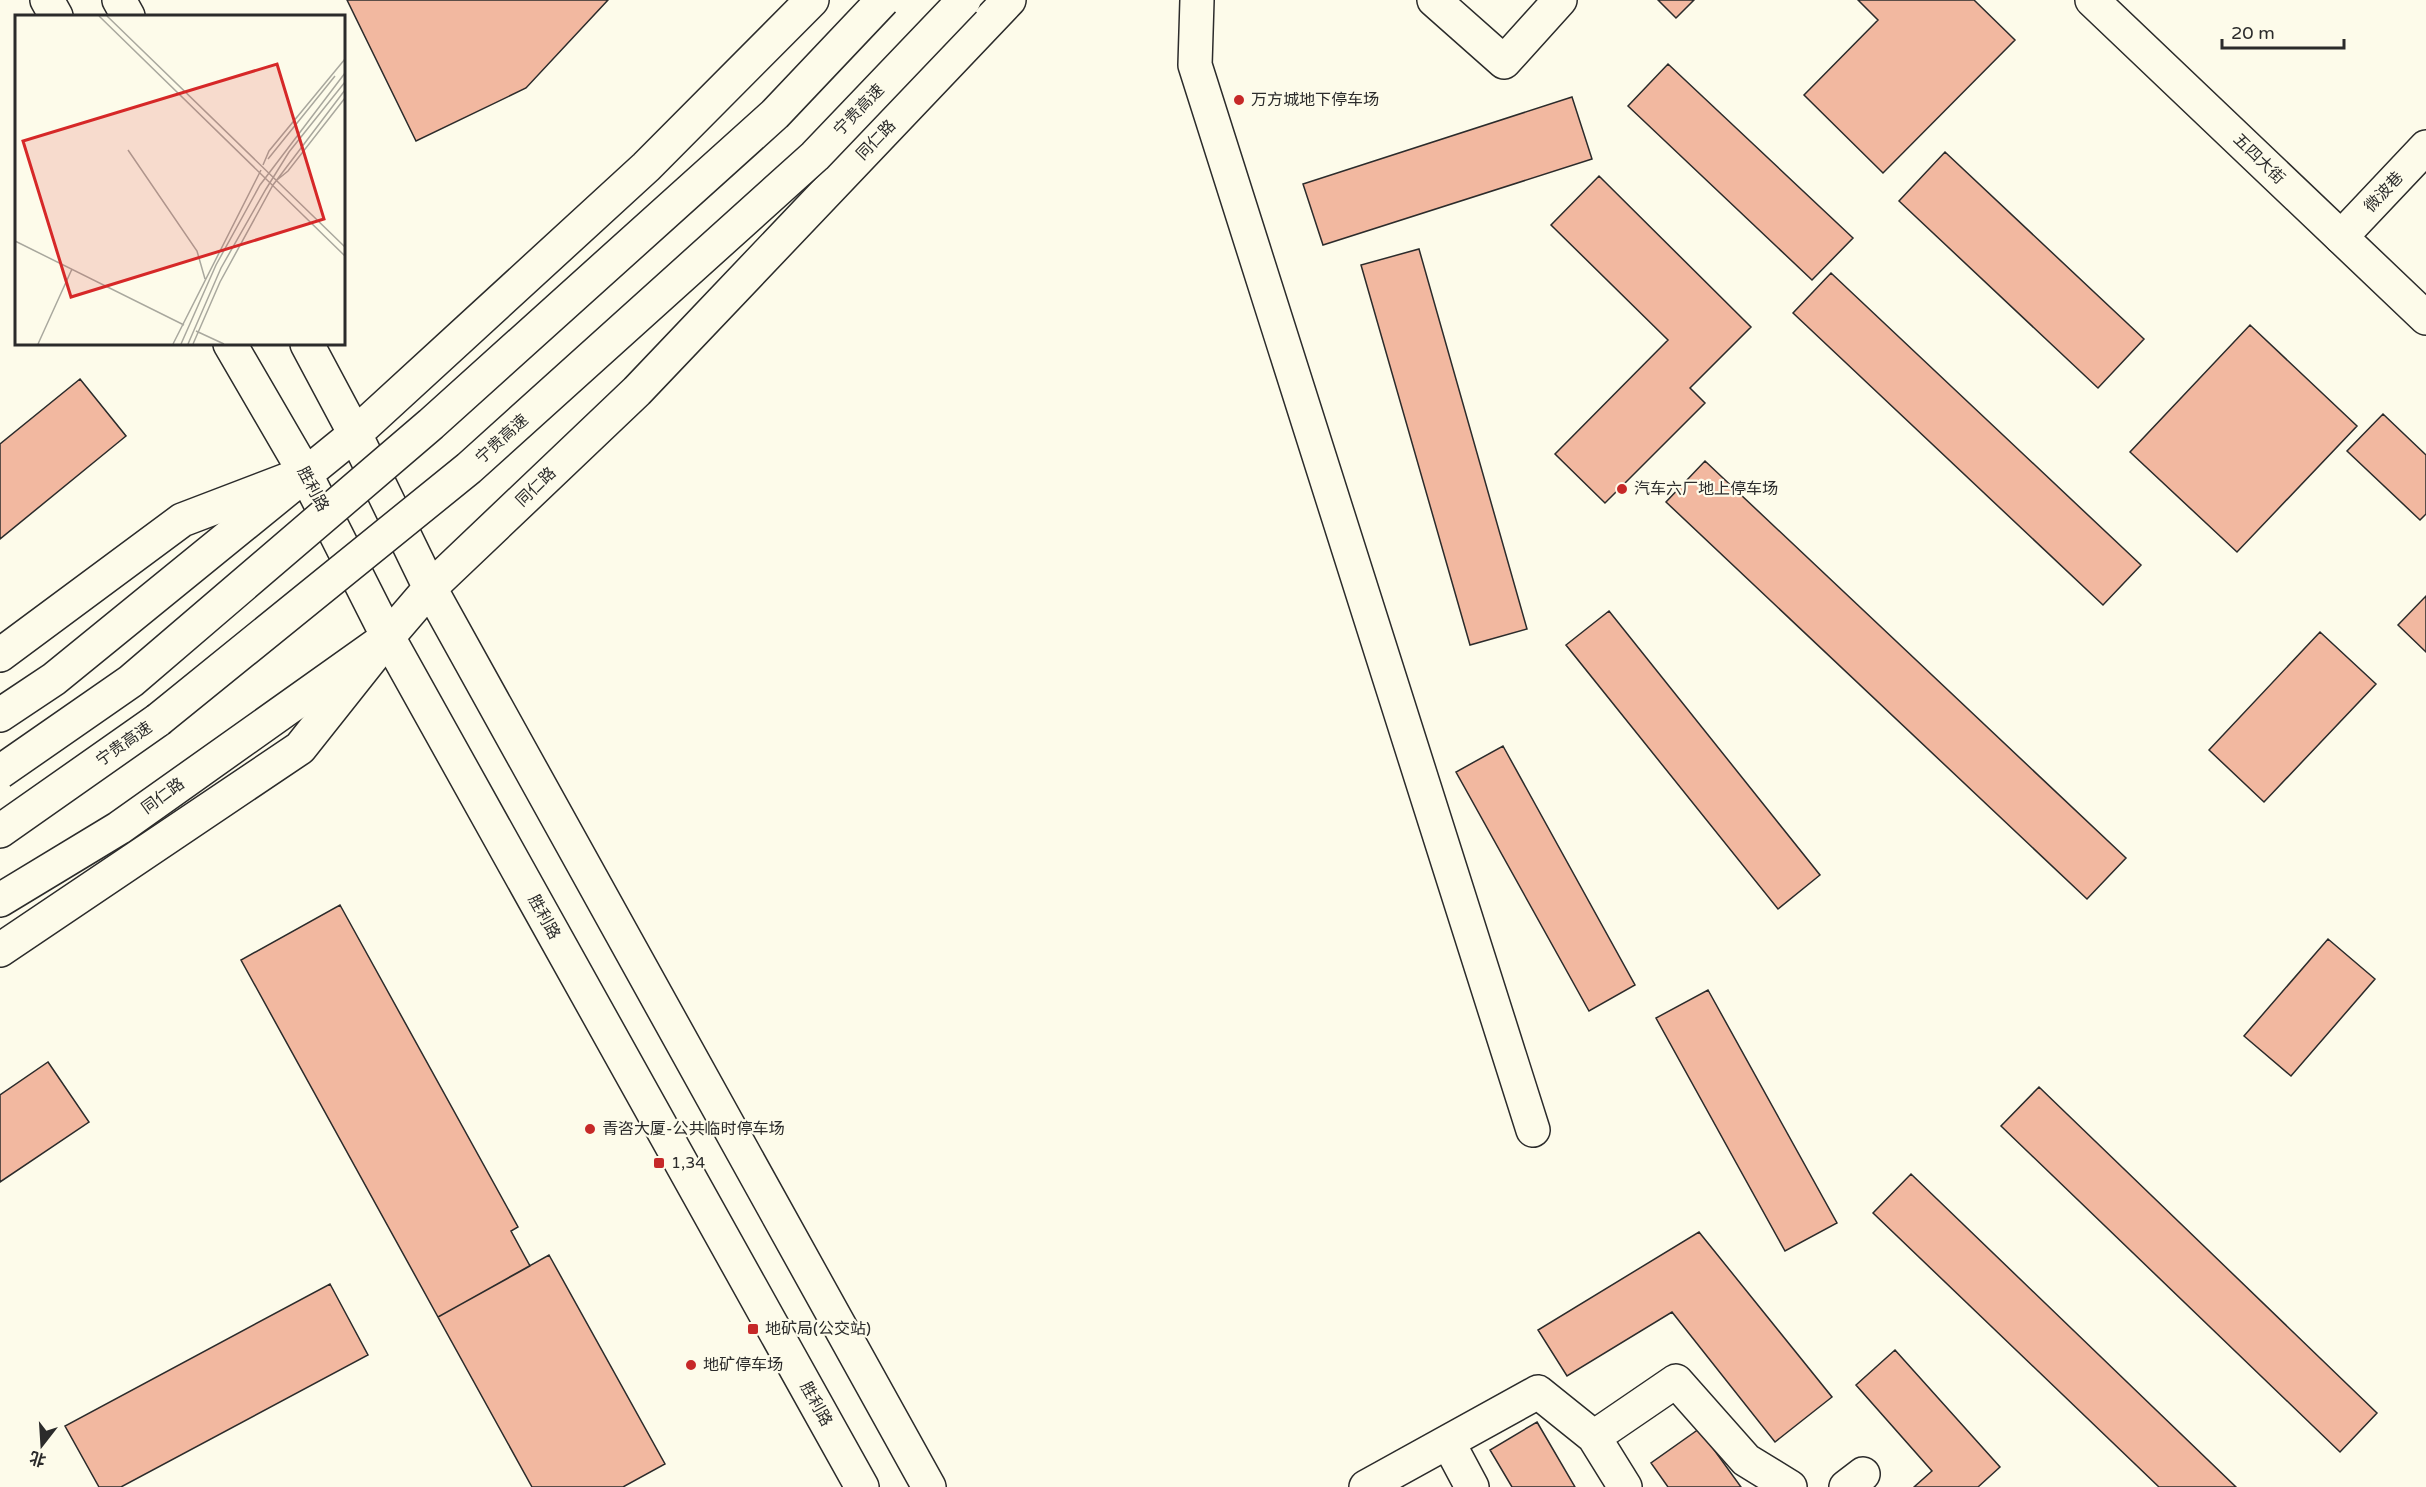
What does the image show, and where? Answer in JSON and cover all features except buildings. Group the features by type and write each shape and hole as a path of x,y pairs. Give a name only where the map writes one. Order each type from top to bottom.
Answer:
{"main road":[{"path":"48,0 56,15"},
{"path":"119,0 127,15"},
{"path":"0,715 54,679 261,513 305,473 356,434 646,167 812,0"},
{"path":"0,772 131,681 431,424 775,114 883,0"},
{"name":"宁贵高速","path":"0,831 158,720 469,468 815,156 964,0"},
{"name":"同仁路","path":"0,900 119,828 388,637 430,588 637,391 1009,0"},
{"path":"1197,0 1195,65 1533,1130"},
{"path":"1434,0 1504,62 1560,0"},
{"name":"五四大街","path":"2092,0 2426,318"},
{"name":"微波巷","path":"2341,237 2426,147"},
{"name":"胜利路","path":"231,345 305,473 388,637 862,1487"},
{"path":"308,345 356,434 430,588 929,1487"},
{"path":"0,655 182,520 305,473"},
{"path":"0,950 300,748 388,637"},
{"path":"1594,1437 1676,1381 1746,1460 1790,1487"},
{"path":"1366,1487 1538,1392 1594,1437 1625,1487"},
{"path":"1448,1442 1472,1487"}],"place":[{"name":"万方城地下停车场","path":"1239,100"},
{"name":"汽车六厂地上停车场","path":"1622,489"},
{"name":"青咨大厦-公共临时停车场","path":"590,1129"},
{"name":"1,34","path":"659,1163"},
{"name":"地矿局(公交站)","path":"753,1329"},
{"name":"地矿停车场","path":"691,1365"}]}
